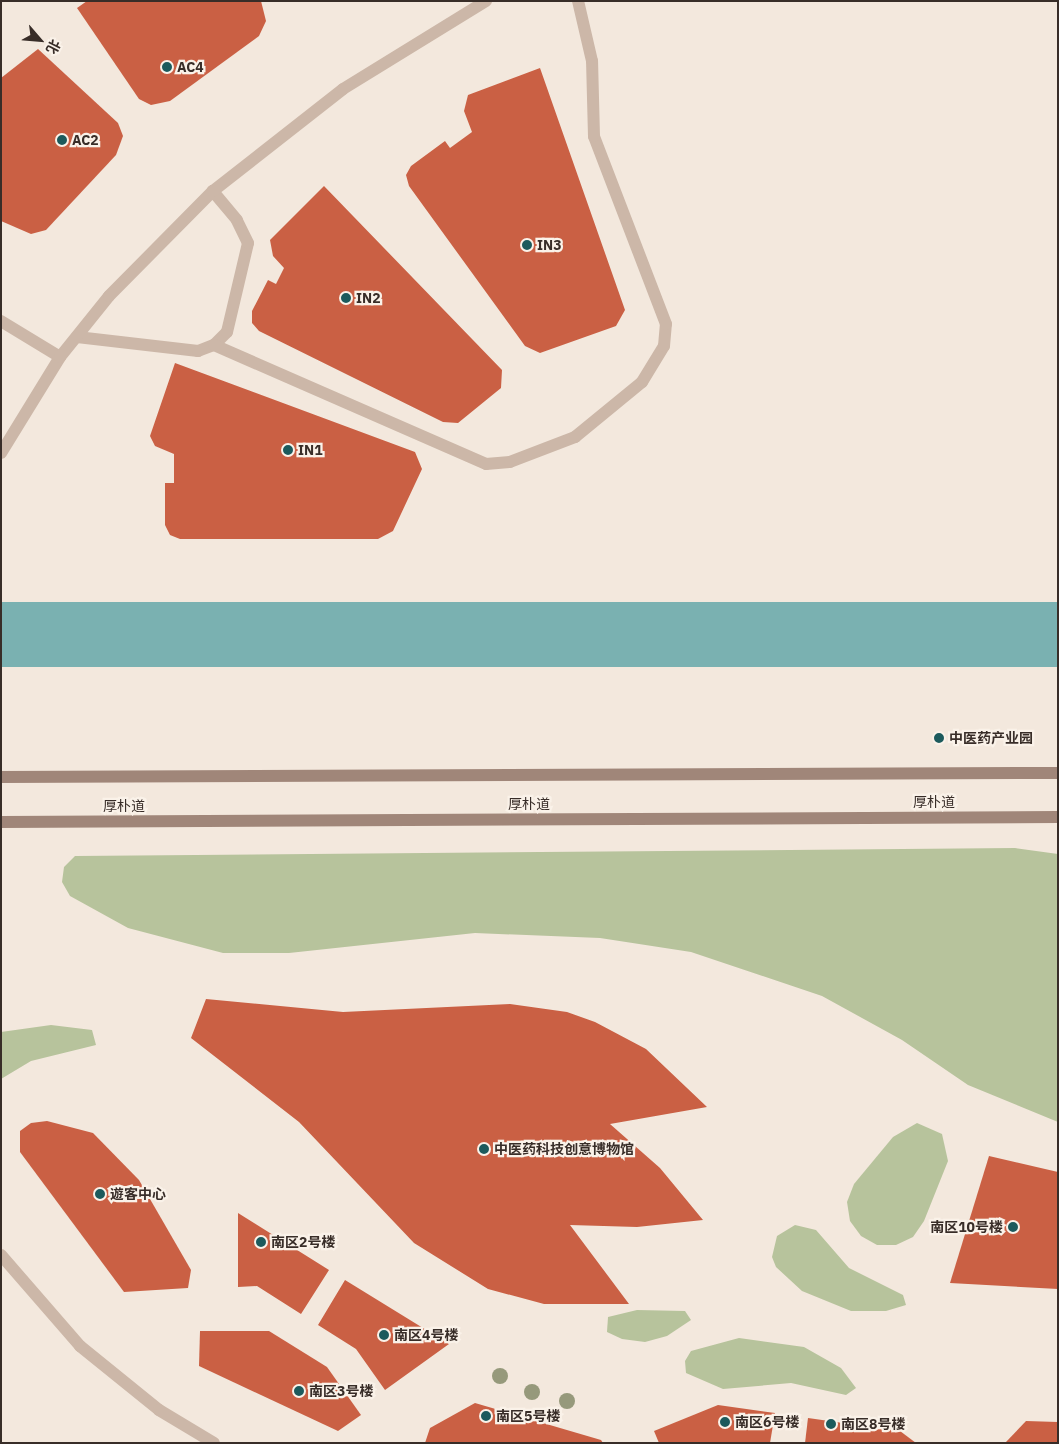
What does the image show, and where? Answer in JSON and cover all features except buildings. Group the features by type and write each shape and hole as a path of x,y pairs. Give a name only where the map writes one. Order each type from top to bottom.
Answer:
{"main road":[{"name":"厚朴道","path":"1,777 1058,773"},
{"name":"厚朴道","path":"1,822 1058,817"}],"street":[{"path":"1,454 60,357 163,239 213,191 343,89 486,1"},
{"path":"77,337 181,351 214,345 486,464 510,462 575,437 642,382 664,346 666,324 594,136 592,61 578,1"},
{"path":"213,191 237,220 248,243 233,317 214,345"},
{"path":"1,321 60,357"},
{"path":"1,1255 80,1346 159,1410 214,1443"}],"green space":[{"path":"1015,848 1058,854 1058,1122 968,1085 902,1040 822,996 691,952 600,938 475,933 289,953 223,953 128,928 70,896 62,882 64,867 75,856"},
{"path":"51,1025 92,1030 96,1045 31,1061 1,1079 1,1032"},
{"path":"917,1123 942,1134 948,1161 924,1221 913,1237 896,1245 877,1245 861,1236 850,1221 847,1202 854,1184 893,1137"},
{"path":"795,1225 816,1230 849,1268 903,1295 906,1305 886,1311 851,1311 802,1291 776,1267 772,1257 777,1236"},
{"path":"637,1310 685,1311 691,1320 667,1336 645,1342 622,1339 607,1332 608,1317"},
{"path":"739,1338 804,1347 841,1368 856,1388 846,1395 791,1383 723,1389 686,1373 685,1361 691,1351"}],"water":[{"path":"1,602 1058,602 1058,667 1,667"}],"place":[{"name":"AC4","path":"167,67"},
{"name":"AC2","path":"62,140"},
{"name":"IN3","path":"527,245"},
{"name":"IN2","path":"346,298"},
{"name":"IN1","path":"288,450"},
{"name":"中医药产业园","path":"939,738"},
{"name":"中医药科技创意博物馆","path":"484,1149"},
{"name":"遊客中心","path":"100,1194"},
{"name":"南区10号楼","path":"1013,1227"},
{"name":"南区2号楼","path":"261,1242"},
{"name":"南区4号楼","path":"384,1335"},
{"name":"南区3号楼","path":"299,1391"},
{"name":"南区5号楼","path":"486,1416"},
{"name":"南区6号楼","path":"725,1422"},
{"name":"南区8号楼","path":"831,1424"}]}
